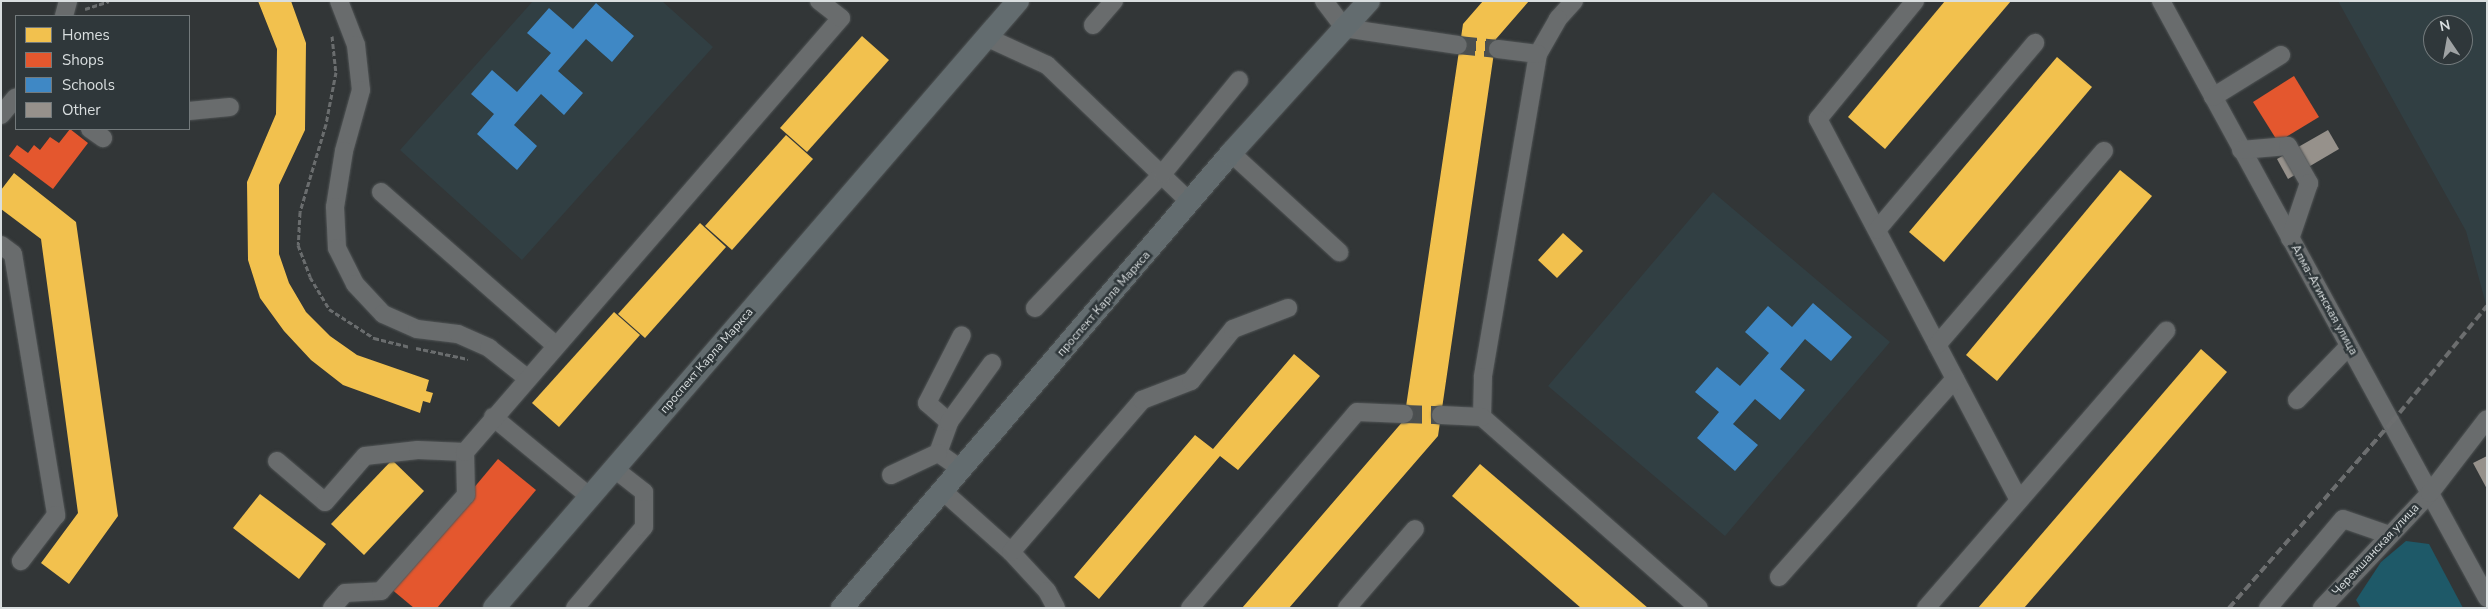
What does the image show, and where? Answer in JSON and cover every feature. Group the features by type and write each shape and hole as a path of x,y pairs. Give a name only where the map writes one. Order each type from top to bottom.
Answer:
{"main road":[{"name":"проспект Карла Маркса","path":"494,608 1018,1"},
{"name":"проспект Карла Маркса","path":"842,608 1192,203 1231,153 1369,1"}],"street":[{"path":"64,15 68,1"},
{"path":"339,1 356,45 361,90 344,151 335,207 337,248 355,284 383,314 417,329 458,334 488,348 527,378"},
{"path":"332,608 345,593 381,591 466,496 465,452 493,416 841,18 819,1"},
{"path":"1093,25 1114,1"},
{"path":"1324,1 1344,28 1458,45"},
{"path":"1482,416 1482,377 1538,54 1558,19 1574,1"},
{"path":"1915,1 1818,119 2019,500"},
{"name":"Алма-Атинская улица","path":"2161,1 2487,598"},
{"path":"986,37 1047,64 1163,173 1192,203"},
{"path":"1877,230 2035,43"},
{"path":"1498,49 1538,54"},
{"path":"2213,97 2281,55"},
{"path":"1035,308 1163,173 1239,80"},
{"path":"1,115 15,98"},
{"path":"190,111 230,107"},
{"path":"2241,150 2288,146 2309,183 2290,239"},
{"path":"1937,345 2104,151"},
{"path":"1231,153 1339,252"},
{"path":"381,192 555,345"},
{"path":"1,244 12,254 56,515 21,561"},
{"path":"1011,552 1142,400 1191,380 1233,329 1288,308"},
{"path":"1926,608 2166,331"},
{"path":"949,422 927,403 962,335"},
{"path":"2297,400 2349,346"},
{"path":"891,475 938,453 949,422 992,363"},
{"path":"1779,577 1955,379"},
{"path":"1190,608 1357,412 1404,414"},
{"path":"493,416 590,497"},
{"path":"1441,416 1482,416 1699,608"},
{"name":"Черемшанская улица","path":"2322,608 2430,493 2487,419"},
{"path":"277,461 325,502 365,456 418,450 465,452"},
{"path":"938,453 961,469"},
{"path":"575,608 644,527 644,492 614,468"},
{"path":"944,492 1011,552 1047,590 1056,608"},
{"path":"2268,608 2343,519 2389,535"},
{"path":"1347,608 1415,529"}],"path":[{"path":"85,9 109,1"}],"shaded area":[{"path":"533,1 662,1 713,47 522,260 400,150"},
{"path":"2338,1 2487,1 2487,308 2466,231"},
{"path":"1713,192 1890,342 1725,536 1548,386"},
{"path":"2406,541 2429,544 2463,608 2361,608 2356,600 2381,562"}],"building: Homes":[{"path":"258,1 291,1 306,43 305,130 279,185 279,254 289,283 306,312 330,336 357,355 429,380 426,391 433,393 430,403 423,401 420,413 343,385 311,360 284,331 260,298 248,260 247,182 276,114 277,49"},
{"path":"1483,1 1529,1 1496,39 1438,436 1289,608 1242,608 1404,420 1463,24"},
{"path":"1945,1 2011,1 1885,149 1848,117"},
{"path":"862,36 889,60 807,152 780,128"},
{"path":"2057,57 2092,87 1944,262 1909,232"},
{"path":"786,135 813,159 732,250 705,226"},
{"path":"2120,170 2152,196 1997,381 1966,355"},
{"path":"14,173 76,222 118,516 69,584 41,563 78,513 41,239 1,209 1,190"},
{"path":"700,223 726,247 645,338 618,314"},
{"path":"1563,233 1583,251 1557,278 1538,260"},
{"path":"614,312 640,335 559,427 532,403"},
{"path":"2201,349 2227,372 2076,548 2024,608 1978,608"},
{"path":"1294,354 1320,376 1238,470 1220,456 1099,599 1074,577 1195,435 1213,449"},
{"path":"392,460 424,491 364,555 331,524"},
{"path":"1480,464 1648,608 1581,608 1452,496"},
{"path":"260,494 326,544 299,579 233,528"}],"building: Shops":[{"path":"2294,76 2319,117 2278,142 2253,102"},
{"path":"69,130 71,130 88,143 53,189 9,156 17,145 28,153 34,145 40,150 50,137 59,143"},
{"path":"498,459 536,490 437,608 414,608 390,588"}],"building: Schools":[{"path":"596,3 634,36 612,62 586,39 558,71 583,93 564,115 541,94 514,125 537,146 517,170 477,134 494,114 471,94 492,70 517,92 551,53 527,33 549,8 573,29"},
{"path":"1813,303 1852,337 1831,361 1805,339 1780,369 1805,390 1780,420 1755,399 1733,424 1758,445 1735,471 1697,438 1719,412 1695,392 1717,367 1740,386 1769,353 1745,332 1768,306 1792,327"}],"building: Other":[{"path":"2328,130 2339,149 2288,179 2277,159"},
{"path":"2487,456 2487,489 2473,463"}],"tunnel":[{"path":"1458,45 1498,49"},
{"path":"1404,414 1441,415"}],"railway":[{"path":"2229,608 2392,422 2487,306"}]}
